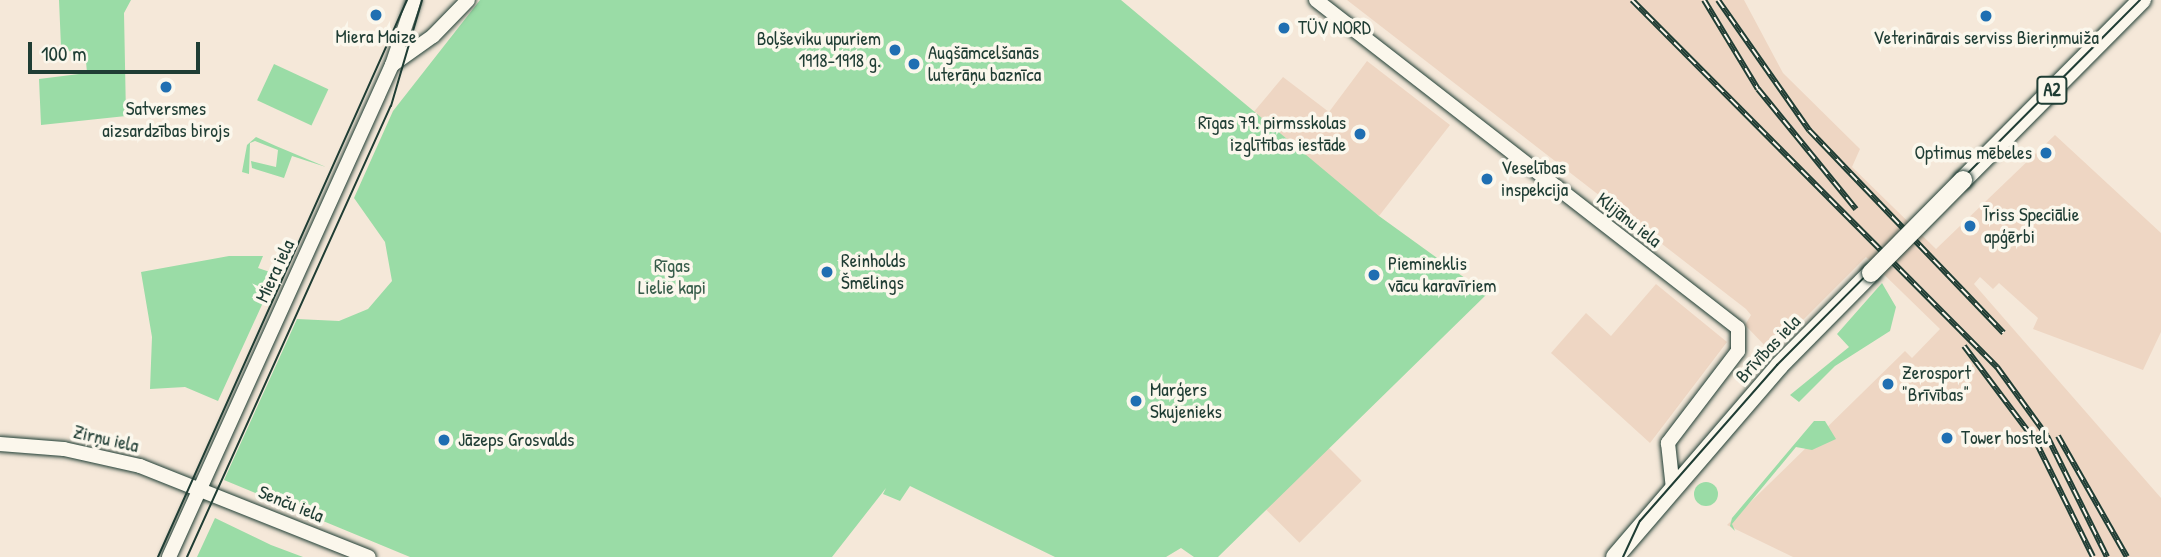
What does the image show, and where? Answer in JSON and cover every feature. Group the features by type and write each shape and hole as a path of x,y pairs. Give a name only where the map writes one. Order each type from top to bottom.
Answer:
{"highway":[{"name":"Brīvības iela","path":"1615,557 1637,529 1833,312 2142,0"}],"street":[{"name":"Miera iela","path":"169,557 392,65 414,0"},
{"path":"392,65 433,36 468,0"},
{"name":"Klijānu iela","path":"1316,0 1738,328 1738,351 1668,443 1673,489"},
{"name":"Zirņu iela","path":"0,444 104,457 200,488"},
{"name":"Senču iela","path":"200,488 369,557"},
{"path":"1628,557 1637,529"}],"shaded area":[{"path":"1347,0 1744,0 1783,73 1860,149 1852,167 1936,249 2055,135 2161,233 2161,332 2143,370 2033,329 2038,318 1999,283 1993,289 1980,277 1974,284 2161,498 2161,557 1793,557 1727,525 1905,351 1912,358 1940,329 1866,257 1771,352 1745,325 1751,315 1746,309"},
{"name":"Rīgas 79. pirmsskolas izglītības iestāde","path":"1367,61 1450,125 1379,216 1252,114 1283,77 1329,112"},
{"path":"1656,284 1727,342 1650,443 1551,353 1586,313 1611,336"},
{"path":"1327,446 1362,481 1299,543 1265,508"}],"green space":[{"path":"59,0 131,0 124,13 126,116 41,125 39,79 87,73 85,50 46,53 61,47"},
{"name":"Rīgas Lielie kapi","path":"480,0 1121,0 1379,216 1487,294 1218,557 1194,557 1181,548 1166,557 1055,557 910,486 900,501 883,494 886,488 832,557 410,557 224,480 297,319 339,321 368,309 392,281 385,242 354,198 393,111"},
{"path":"274,64 328,89 311,126 257,100"},
{"path":"256,137 326,167 292,156 284,178 252,168 251,161 276,167 278,150 255,141 250,143 249,174 242,172 247,145"},
{"path":"229,256 263,256 258,268 276,274 218,401 185,387 150,389 152,337 141,272"},
{"path":"1882,283 1896,307 1890,331 1835,366 1799,402 1790,395 1849,347 1837,334"},
{"path":"1814,421 1825,421 1836,439 1812,450 1796,447 1732,524 1735,531 1730,526 1732,518"},
{"path":"1706,482 1714,486 1718,494 1714,502 1706,506 1698,502 1694,494 1698,486"},
{"path":"215,518 271,545 303,557 197,557"}],"tram line":[{"path":"158,557 407,0"},
{"path":"187,557 391,106 422,0"},
{"path":"1623,557 1640,521 1777,365 2140,0"}],"railway":[{"path":"1632,0 1997,367 2047,436 2107,557"},
{"path":"1704,0 1758,89 1856,209"},
{"path":"1718,0 1809,130 2004,333"},
{"path":"1964,346 2036,442 2093,557"},
{"path":"2058,436 2127,557"}],"place":[{"name":"Miera Maize","path":"376,15"},
{"name":"Veterinārais serviss Bieriņmuiža","path":"1986,16"},
{"name":"TÜV NORD","path":"1284,28"},
{"name":"Boļševiku upuriem 1918-1918 g.","path":"895,50"},
{"name":"Augšāmcelšanās luterāņu baznīca","path":"914,64"},
{"name":"Satversmes aizsardzības birojs","path":"166,87"},
{"name":"Rīgas 79. pirmsskolas izglītības iestāde","path":"1360,134"},
{"name":"Optimus mēbeles","path":"2046,153"},
{"name":"Veselības inspekcija","path":"1487,179"},
{"name":"Īriss Speciālie apģērbi","path":"1970,226"},
{"name":"Reinholds Šmēlings","path":"827,272"},
{"name":"Piemineklis vācu karavīriem","path":"1374,275"},
{"name":"Zerosport \"Brīvības\"","path":"1888,384"},
{"name":"Marģers Skujenieks","path":"1136,401"},
{"name":"Tower hostel","path":"1947,438"},
{"name":"Jāzeps Grosvalds","path":"444,440"}]}
